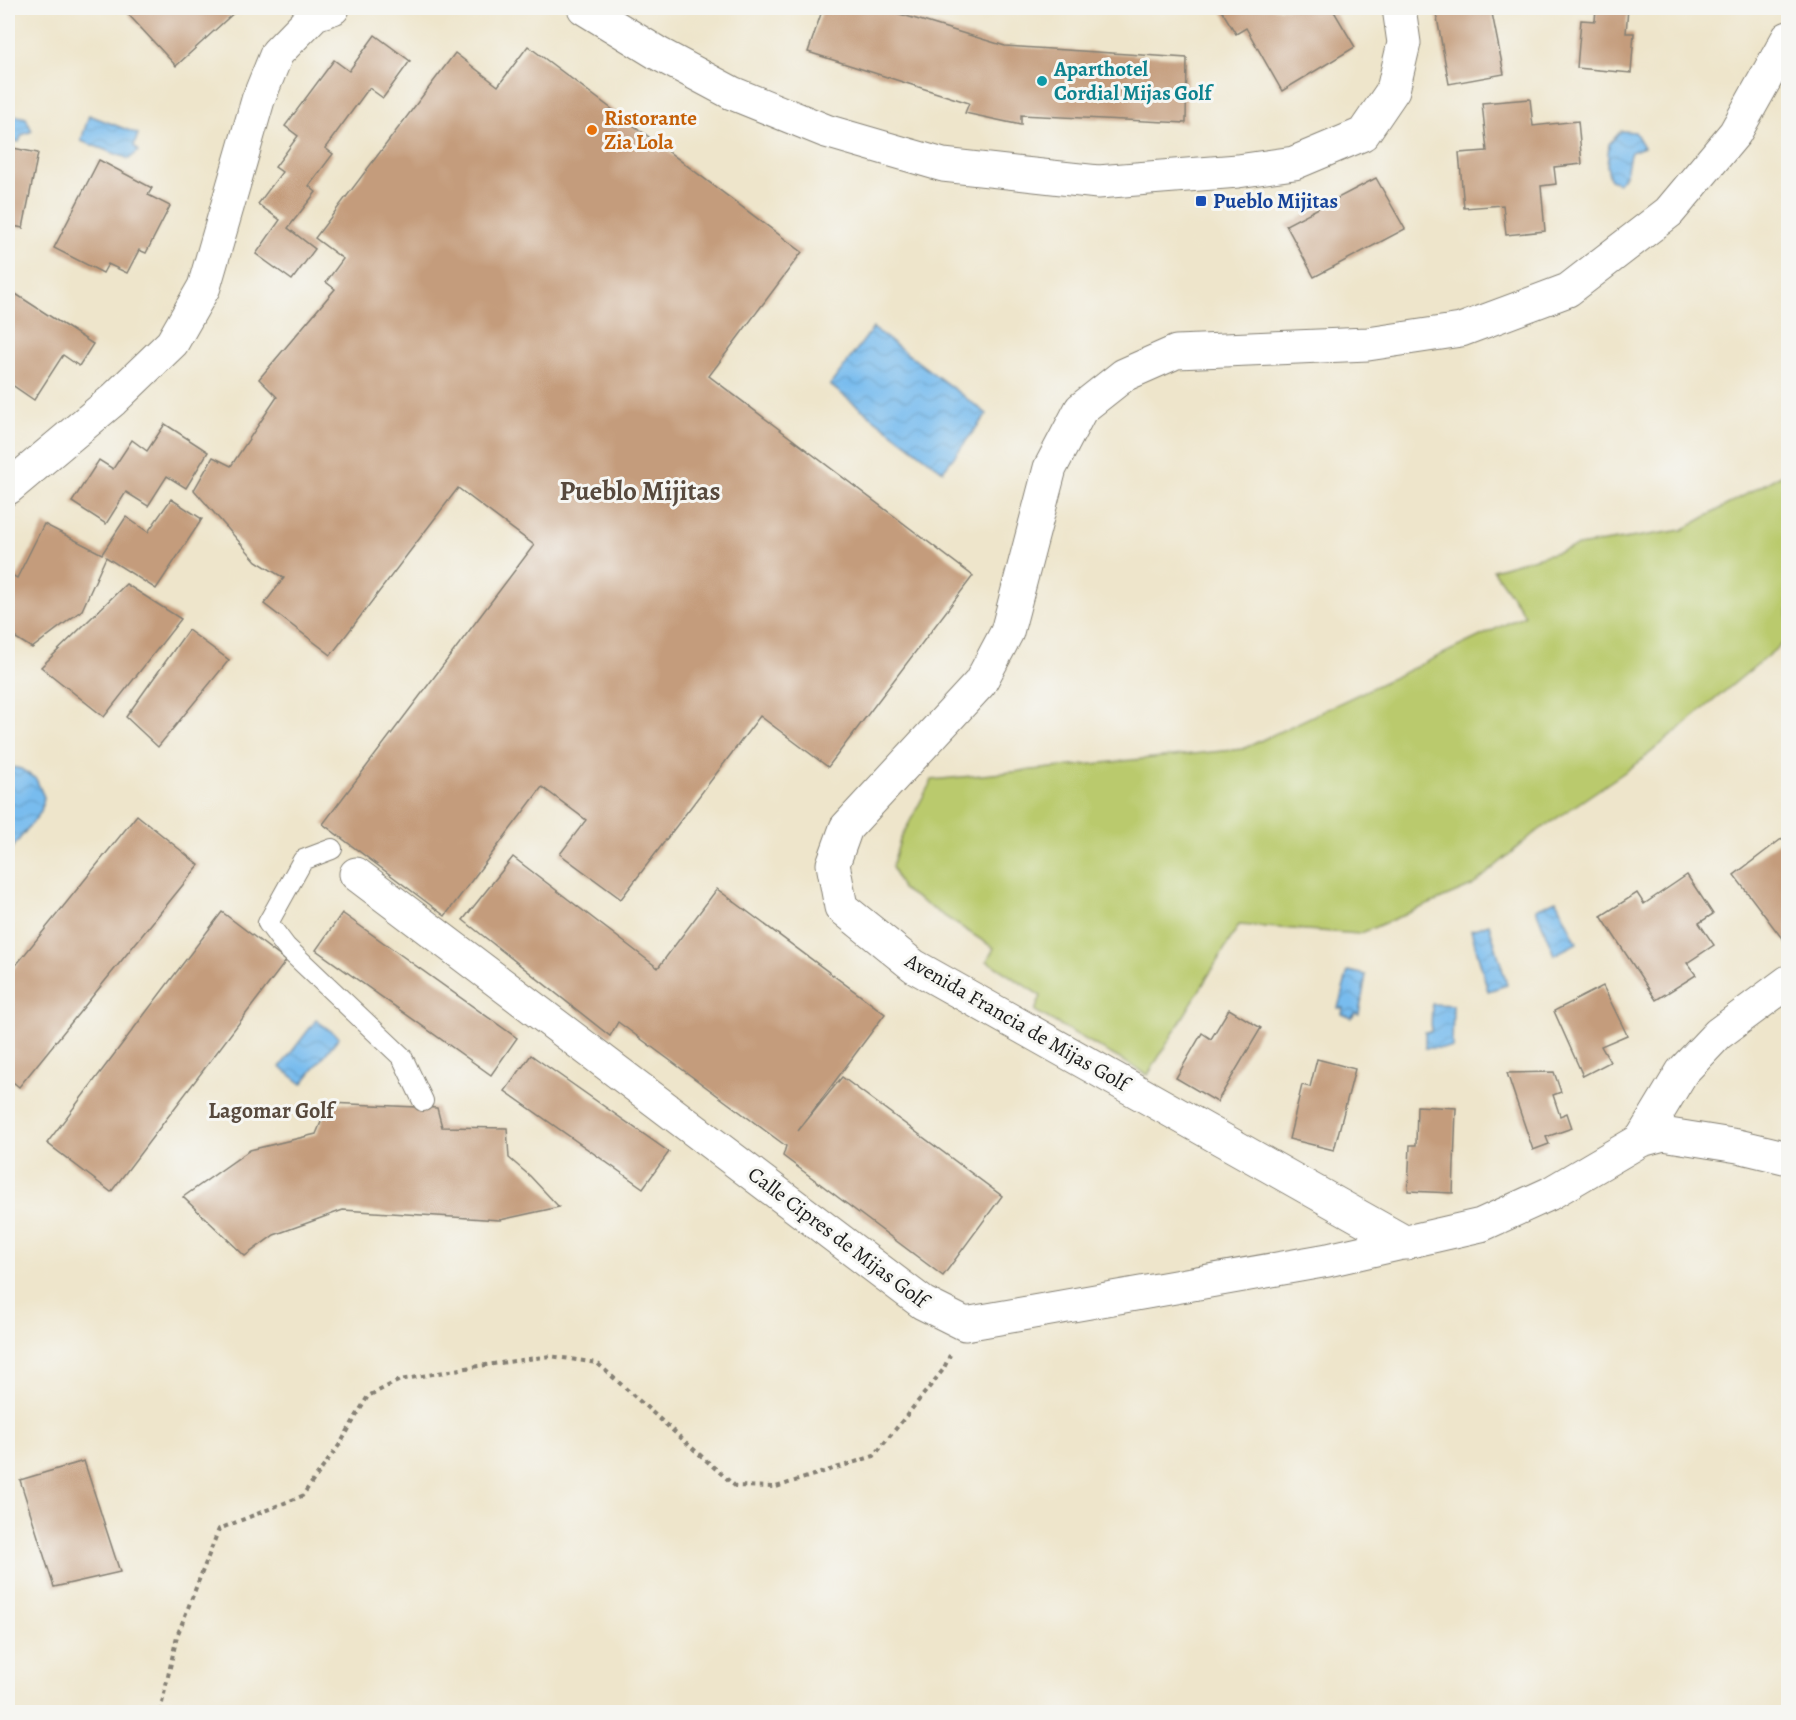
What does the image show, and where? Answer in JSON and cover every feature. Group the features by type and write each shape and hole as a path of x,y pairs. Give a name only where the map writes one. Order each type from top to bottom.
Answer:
{"street":[{"path":"8,488 113,400 172,343 204,287 258,100 277,53 315,14 333,8"},
{"path":"584,8 732,93 826,130 943,165 1098,182 1238,171 1294,163 1363,134 1393,90 1404,43 1399,8"},
{"path":"632,8 647,45"},
{"name":"Avenida Francia de Mijas Golf","path":"1406,1244 914,966 841,907 833,864 846,828 980,683 1007,632 1050,468 1081,409 1124,375 1176,352 1368,344 1461,330 1569,290 1669,212 1736,133 1788,38"},
{"name":"Calle Cipres de Mijas Golf","path":"356,874 923,1303 965,1324"},
{"path":"1641,1140 1682,1072 1718,1034 1788,981"},
{"path":"965,1324 1328,1260 1481,1225 1549,1194 1641,1140 1663,1134 1738,1146 1788,1158"}],"lane":[{"path":"332,849 303,860 268,923 285,947 402,1057 423,1101"}],"path":[{"path":"159,1713 177,1636 219,1529 302,1496 340,1444 368,1396 400,1380 550,1356 597,1363 735,1486 776,1486 874,1456 943,1370 965,1324"}],"green space":[{"path":"1788,471 1788,639 1638,763 1532,835 1472,886 1359,934 1239,925 1148,1075 1035,1011 1041,996 987,961 994,948 902,889 892,867 900,840 932,780 1243,749 1525,615 1493,570 1578,546 1682,530"}],"water":[{"path":"8,114 26,118 32,131 22,135 19,142 8,139"},
{"path":"89,115 138,134 134,146 139,151 129,159 81,141"},
{"path":"1621,131 1635,132 1644,147 1631,152 1626,172 1618,183 1610,180 1607,166 1609,144"},
{"path":"873,328 987,414 943,471 830,385"},
{"path":"8,766 21,769 36,779 44,797 41,812 9,852 8,852"},
{"path":"1556,900 1577,943 1554,955 1536,909"},
{"path":"1489,924 1507,985 1488,991 1471,930"},
{"path":"1348,971 1366,975 1359,1014 1355,1013 1352,1018 1342,1014 1343,1008 1338,1008"},
{"path":"1432,1004 1453,1005 1452,1048 1425,1048 1425,1032 1431,1032"},
{"path":"316,1020 339,1037 302,1084 280,1067"}],"building":[{"path":"135,8 239,8 176,66 128,14"},
{"name":"Aparthotel Cordial Mijas Golf","path":"823,8 880,8 1005,46 1187,58 1186,123 1021,115 1021,125 965,113 969,103 808,52"},
{"name":"Aparthotel Cordial Mijas Golf","path":"1220,8 1332,8 1355,47 1282,91 1246,28 1236,34"},
{"path":"1461,8 1491,8 1504,74 1449,84 1436,12"},
{"path":"1596,8 1628,8 1626,33 1634,33 1631,73 1577,68 1581,20 1595,21"},
{"path":"375,35 410,61 383,98 369,88 325,148 333,154 309,186 316,192 288,228 315,249 292,280 256,254 280,220 258,204 282,172 275,167 298,136 285,126 334,60 349,71"},
{"path":"528,46 802,252 709,376 973,576 828,767 760,716 621,899 560,854 586,820 542,787 445,916 323,824 534,545 458,488 331,655 264,604 284,578 256,561 194,490 213,457 231,466 277,397 259,379 335,289 326,282 343,259 315,238 455,53 498,86"},
{"path":"1530,99 1533,126 1578,121 1582,164 1554,167 1556,184 1541,186 1545,231 1506,235 1503,205 1464,208 1459,153 1487,151 1482,103"},
{"path":"8,147 38,153 23,228 8,225"},
{"path":"99,160 152,188 148,195 170,206 146,253 139,250 127,273 108,264 103,273 54,248"},
{"path":"1376,178 1405,229 1314,277 1286,225"},
{"path":"8,289 93,344 79,366 63,355 34,400 8,382"},
{"path":"165,424 208,452 186,488 167,476 148,506 126,492 106,524 72,502 99,460 113,469 132,440 147,451"},
{"path":"171,499 202,519 156,589 106,557 82,610 32,648 8,633 8,573 17,578 44,524 102,554 126,517 148,532"},
{"path":"126,584 181,619 104,717 41,667"},
{"path":"188,630 229,660 158,747 126,717"},
{"path":"137,815 199,865 19,1087 8,1078 8,975"},
{"path":"1784,837 1788,843 1788,938 1784,941 1734,875"},
{"path":"513,857 658,968 717,889 885,1014 798,1131 842,1077 1002,1196 943,1276 783,1156 786,1146 618,1022 610,1036 463,920"},
{"path":"1687,875 1713,914 1699,923 1714,945 1687,963 1696,975 1656,1000 1601,916 1637,893 1644,904"},
{"path":"222,912 286,961 111,1192 47,1143"},
{"path":"342,913 517,1038 491,1075 316,950"},
{"path":"1603,986 1627,1035 1601,1046 1610,1062 1583,1076 1554,1011"},
{"path":"1229,1009 1261,1028 1217,1102 1176,1078 1202,1033 1211,1039"},
{"path":"531,1055 669,1152 643,1188 505,1091"},
{"path":"1317,1059 1355,1069 1334,1150 1289,1139 1302,1085 1310,1087"},
{"path":"1554,1072 1561,1092 1553,1095 1560,1116 1567,1113 1572,1128 1546,1137 1549,1144 1533,1150 1507,1073"},
{"path":"329,1103 437,1108 442,1127 507,1128 509,1158 530,1176 559,1207 500,1220 343,1210 274,1235 245,1256 183,1197 250,1150 316,1134"},
{"path":"1417,1106 1456,1108 1453,1193 1408,1191 1410,1145 1416,1145"},
{"path":"84,1461 120,1572 54,1587 20,1480"}],"place":[{"name":"Aparthotel Cordial Mijas Golf","path":"1042,81"},
{"name":"Ristorante Zia Lola","path":"592,130"},
{"name":"Pueblo Mijitas","path":"1201,201"}],"district":[{"name":"Pueblo Mijitas","path":"640,491"},
{"name":"Lagomar Golf","path":"271,1111"}]}
